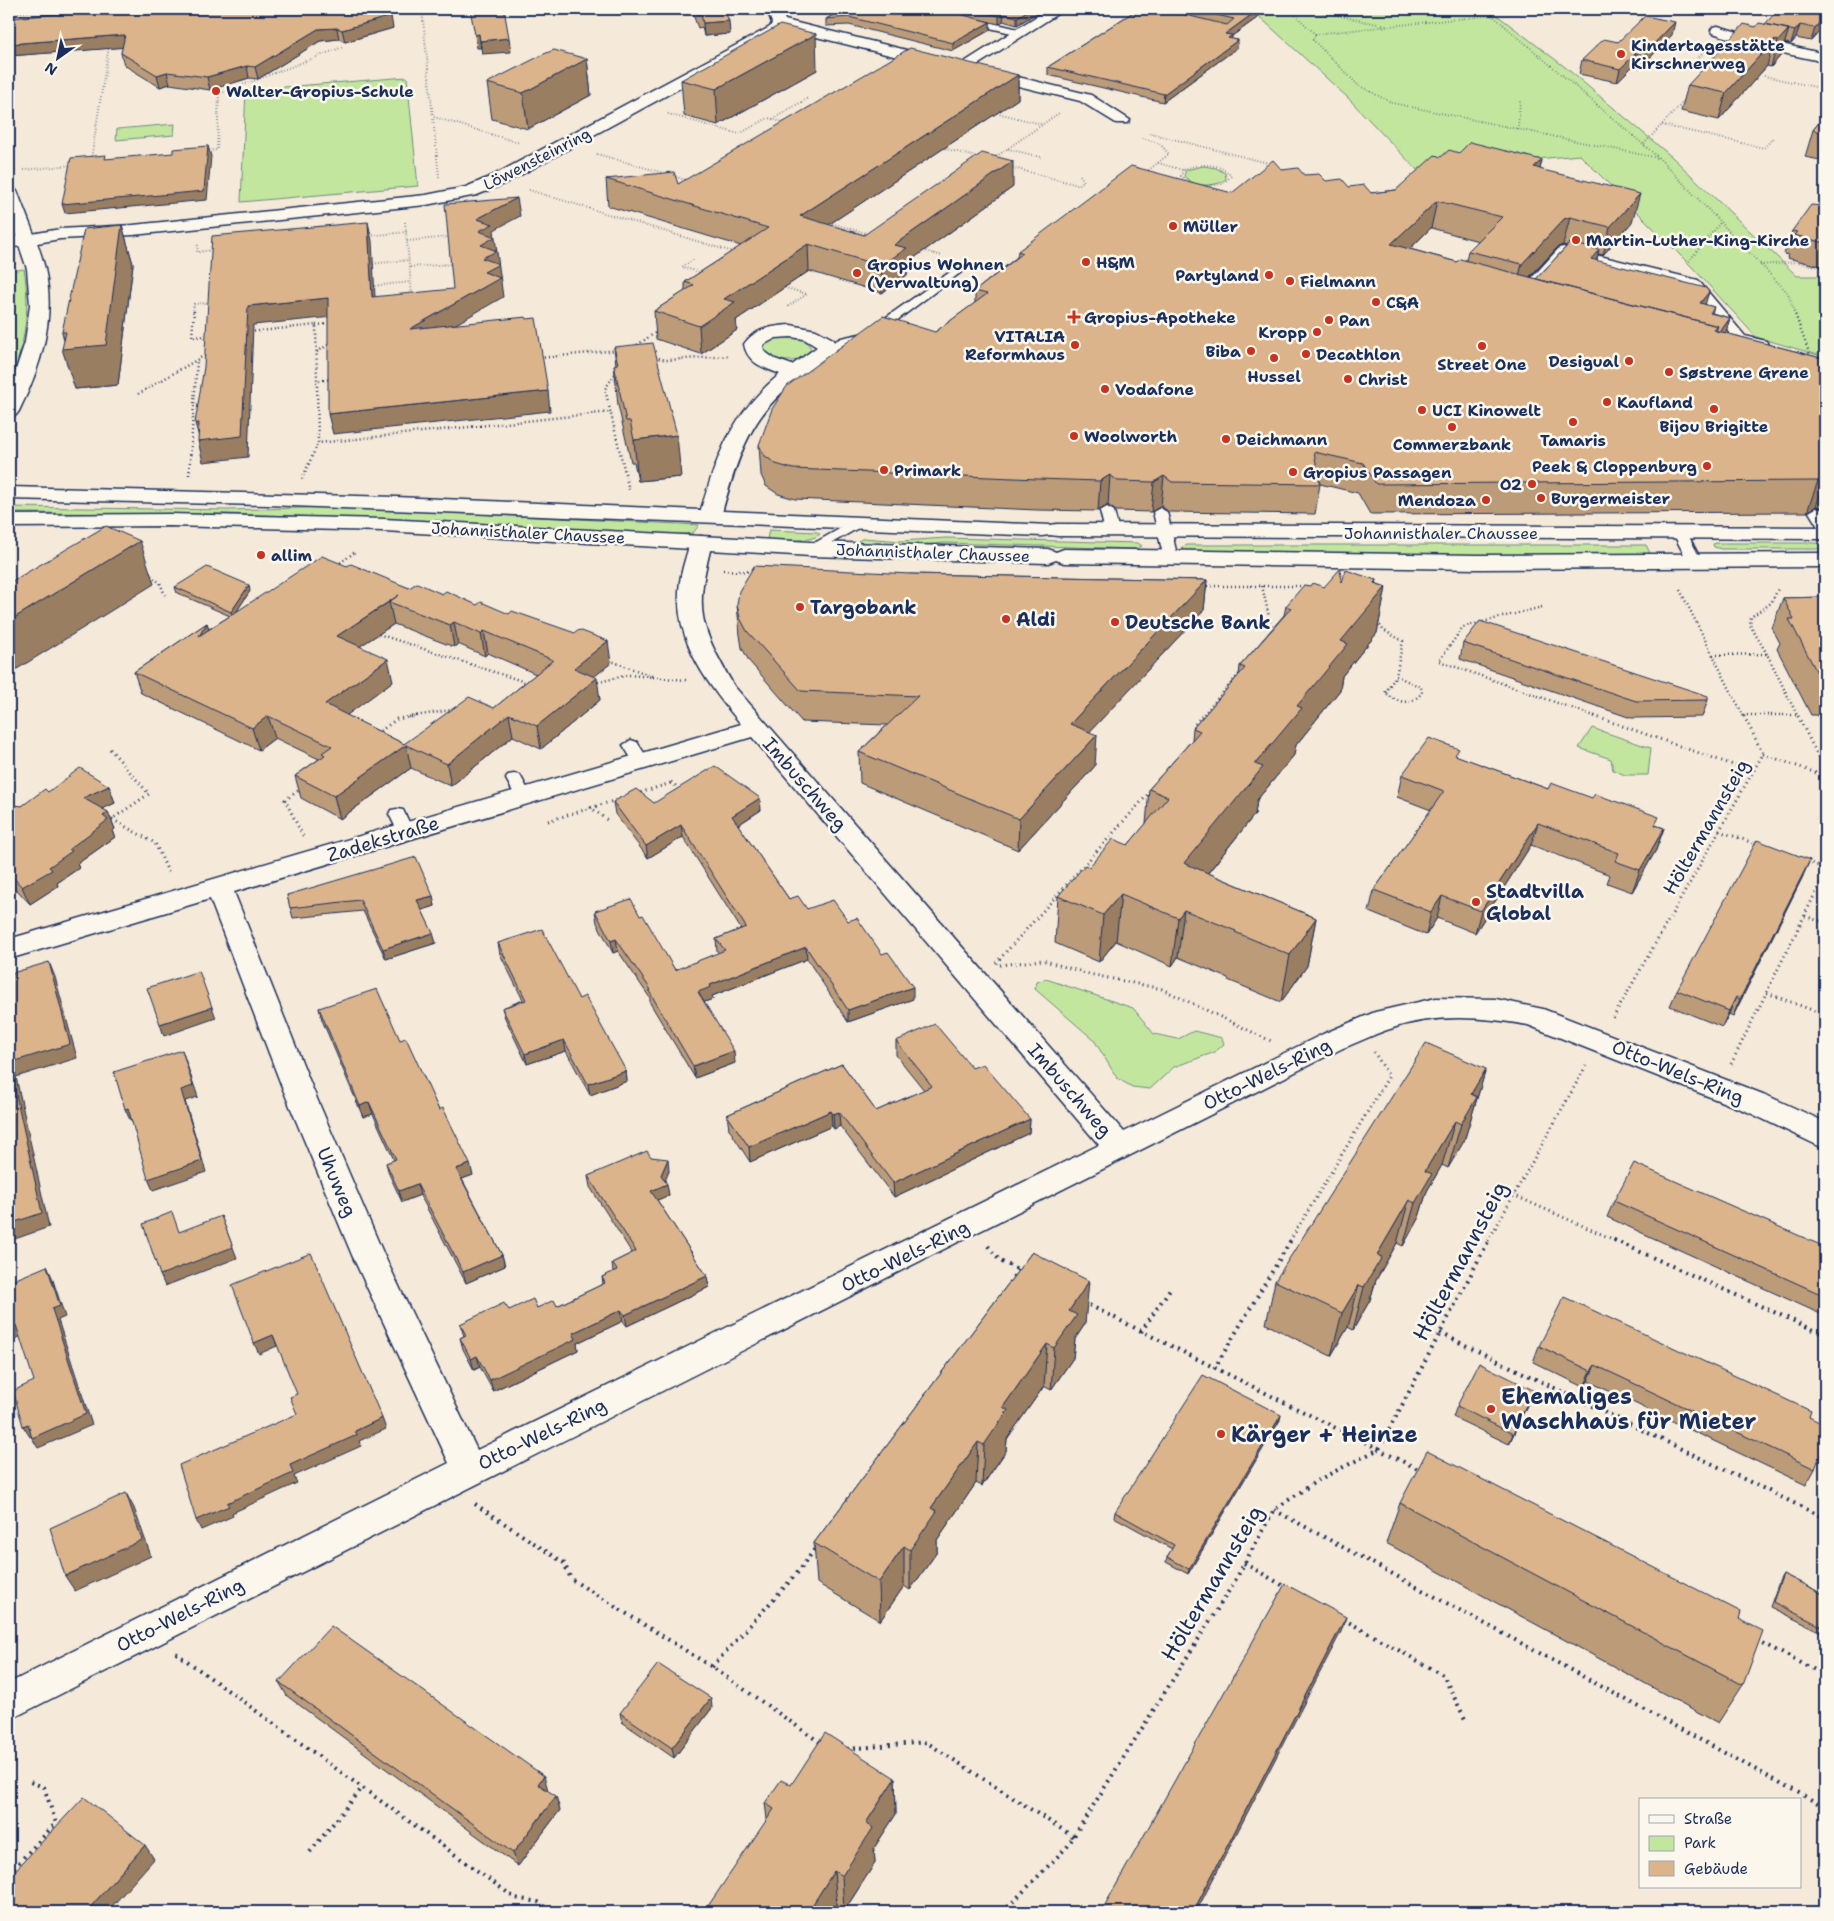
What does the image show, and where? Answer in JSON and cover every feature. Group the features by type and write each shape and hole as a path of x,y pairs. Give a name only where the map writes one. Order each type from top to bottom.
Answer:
{"street":[{"path":"774,9 779,24 1084,98 1122,120"},
{"path":"963,68 1054,9"},
{"name":"Löwensteinring","path":"9,257 22,245 101,240 133,230 426,200 471,192 574,140 776,30 779,24"},
{"path":"1718,30 1760,44 1825,58"},
{"path":"9,193 22,245 39,292 37,326 27,368 9,411"},
{"path":"795,373 768,365 758,359 753,354 752,347 755,342 767,333 799,331 816,334 826,343 827,349"},
{"name":"Imbuschweg","path":"827,349 795,373 756,408 737,435 701,543 689,589 690,619 702,652 724,688 756,728 1119,1147"},
{"name":"Johannisthaler Chaussee","path":"9,493 288,498 855,524 1050,530 1109,521 1680,533 1825,533"},
{"name":"Johannisthaler Chaussee","path":"9,521 169,520 384,525 811,549 1171,559 1478,562 1825,560"},
{"name":"Zadekstraße","path":"9,949 219,887 401,823 519,788 636,754 756,728"},
{"name":"Uhuweg","path":"219,887 297,1087 368,1255 469,1470"},
{"name":"Otto-Wels-Ring","path":"9,1702 469,1470 915,1251 1294,1060 1385,1019 1436,1008 1496,1009 1533,1016 1758,1104 1810,1128 1825,1138"}],"lane":[{"path":"955,18 1020,32"},
{"path":"1524,292 1563,250 1694,282 1741,339 1777,349"},
{"path":"827,349 845,341 868,336 960,268"},
{"path":"1816,512 1825,527"},
{"path":"1162,522 1171,559"},
{"path":"811,549 855,524"},
{"path":"1680,533 1694,560"}],"path":[{"path":"9,13 59,9"},
{"path":"422,9 439,181"},
{"path":"1289,9 1315,34 1494,15"},
{"path":"1306,9 1390,26"},
{"path":"1486,9 1659,158 1788,293 1807,351 1816,364"},
{"path":"1315,34 1313,40 1358,85 1373,95 1392,103 1659,158"},
{"path":"91,162 111,38"},
{"path":"1709,46 1697,59 1718,64"},
{"path":"198,152 217,150 219,94 343,48"},
{"path":"1764,76 1825,89"},
{"path":"773,120 808,98"},
{"path":"1644,144 1687,98"},
{"path":"1518,130 1520,100"},
{"path":"998,163 989,161 1065,109"},
{"path":"985,110 1042,125"},
{"path":"659,112 739,134 768,118 789,124"},
{"path":"434,117 527,145"},
{"path":"1662,125 1764,148 1773,138"},
{"path":"1150,133 1276,166 1272,169"},
{"path":"1143,138 1160,144 1169,154 1143,174"},
{"path":"935,146 980,158"},
{"path":"1007,149 1041,157"},
{"path":"592,152 690,181"},
{"path":"1158,163 1183,170"},
{"path":"24,170 75,165"},
{"path":"1189,183 1180,176 1183,170 1194,165 1210,165 1224,169 1231,176 1221,185 1196,185"},
{"path":"1007,166 1078,185 1084,181 1079,174"},
{"path":"521,187 739,254"},
{"path":"405,215 412,294"},
{"path":"821,220 870,235"},
{"path":"1676,277 1720,223"},
{"path":"839,233 846,228"},
{"path":"359,237 406,232"},
{"path":"407,240 449,237"},
{"path":"198,243 197,252 216,250"},
{"path":"913,248 945,257"},
{"path":"361,265 409,260"},
{"path":"693,260 682,267 706,275"},
{"path":"1760,265 1797,262 1825,268"},
{"path":"410,268 452,264"},
{"path":"976,266 1003,273"},
{"path":"372,286 411,282"},
{"path":"780,286 807,294 785,309"},
{"path":"405,299 412,294 421,293"},
{"path":"138,394 207,355 208,336 192,337 194,304 214,302"},
{"path":"248,332 334,324"},
{"path":"302,479 318,443 316,325"},
{"path":"640,352 631,349 663,328"},
{"path":"317,352 332,343"},
{"path":"533,359 621,350"},
{"path":"648,355 666,360 737,355"},
{"path":"190,476 197,361"},
{"path":"620,365 605,389 630,493"},
{"path":"317,380 337,378"},
{"path":"195,393 200,392"},
{"path":"318,443 610,412"},
{"path":"192,439 197,438"},
{"path":"331,569 355,552"},
{"path":"1256,560 1273,635 1278,629"},
{"path":"146,571 160,583 165,595"},
{"path":"1778,589 1772,603 1751,617 1750,625 1767,654 1825,770"},
{"name":"Höltermannsteig","path":"1612,1021 1763,754 1680,590"},
{"path":"1542,607 1463,627 1439,661 1752,772"},
{"path":"1373,617 1383,630 1403,641 1396,676 1386,693 1397,702 1410,703 1416,701 1422,693 1421,687 1396,676"},
{"path":"368,630 528,683 522,688"},
{"path":"1713,655 1767,654"},
{"path":"605,658 657,678"},
{"path":"1195,733 1195,724 1247,665"},
{"path":"592,683 629,675 690,680"},
{"path":"373,736 396,719 453,710"},
{"path":"1743,715 1797,715"},
{"path":"110,749 149,794 112,819"},
{"path":"1763,754 1825,776"},
{"path":"667,780 689,796"},
{"path":"304,837 285,800 309,782"},
{"path":"548,821 671,783"},
{"path":"1154,787 994,966 1042,960 1090,974 1162,989 1271,1041 1294,1060"},
{"path":"586,804 607,820"},
{"path":"103,814 155,843 170,876"},
{"path":"1825,820 1820,820 1825,853"},
{"path":"1719,832 1763,847"},
{"path":"1799,859 1825,868"},
{"path":"1728,1070 1825,874"},
{"path":"1805,916 1825,923 1822,930 1825,931"},
{"path":"1767,993 1825,1015"},
{"path":"1214,1369 1389,1076 1370,1046"},
{"name":"Höltermannsteig","path":"1003,1912 1067,1848 1244,1563 1274,1510 1318,1480 1379,1449 1513,1195 1587,1065"},
{"path":"1513,1195 1825,1335"},
{"path":"984,1241 1000,1261 1027,1274"},
{"path":"1007,1285 1018,1270"},
{"path":"1141,1332 1170,1289"},
{"path":"1080,1301 1423,1471"},
{"path":"1440,1333 1825,1518"},
{"path":"471,1502 564,1562 571,1579 712,1667 824,1745 816,1751"},
{"path":"1274,1510 1825,1807"},
{"path":"712,1667 800,1570 817,1546"},
{"path":"1244,1563 1291,1590"},
{"path":"1341,1618 1443,1675 1465,1719"},
{"path":"1746,1635 1825,1675"},
{"path":"176,1653 515,1898 538,1902 553,1912"},
{"path":"841,1749 926,1742 1074,1837"},
{"path":"9,1873 56,1823 44,1787 27,1782"},
{"path":"310,1852 363,1787"}],"green space":[{"path":"1251,9 1489,9 1565,67 1672,157 1797,276 1825,276 1825,357 1756,337 1693,268 1580,155 1417,170 1347,97"},
{"path":"407,77 418,186 241,202 246,90"},
{"path":"175,124 174,135 116,140 117,129"},
{"path":"1203,166 1216,168 1225,173 1226,179 1216,184 1204,185 1188,180 1184,176 1186,170"},
{"path":"24,269 27,299 25,329 19,358 9,387 11,306 9,271"},
{"path":"791,337 806,341 811,348 799,360 786,361 768,357 762,349 770,340"},
{"path":"9,507 228,510 332,507 699,525 693,533 674,535 388,519 227,514 9,513"},
{"path":"769,530 817,532 820,534 803,540 767,539"},
{"path":"864,538 901,541 946,538 1138,543 1142,546 1136,549 945,543 903,546 858,543 858,541"},
{"path":"1825,543 1825,549 1721,549 1714,547 1713,544"},
{"path":"1187,545 1646,545 1651,555 1196,556 1181,551 1181,548"},
{"path":"1592,728 1651,748 1648,775 1625,775 1613,770 1611,759 1579,748"},
{"path":"1046,979 1133,1008 1154,1034 1178,1039 1194,1031 1222,1038 1224,1044 1215,1052 1174,1067 1150,1089 1132,1087 1117,1078 1094,1040 1035,989 1037,982"}],"building":[{"path":"120,9 374,9 391,16 342,30 337,28 318,29 255,67 247,66 207,77 167,72 157,75 121,53 125,35 9,44 9,18"},
{"path":"470,9 504,9 509,38 480,41 479,34 475,35"},
{"path":"695,9 724,9 729,21 703,23 701,14 697,14"},
{"path":"844,9 940,9 990,22 953,43 849,17 826,19"},
{"path":"968,9 1031,9 1017,17 1004,14 999,16"},
{"path":"1138,9 1161,9 1227,25 1234,19 1191,9 1258,10 1225,34 1232,35 1228,38 1238,40 1164,94 1048,67"},
{"path":"1779,9 1825,9 1825,16 1815,28 1800,25 1795,31 1765,24"},
{"path":"1645,16 1675,22 1643,55 1636,53 1620,69 1582,60 1604,39 1618,42"},
{"path":"1759,23 1789,29 1778,41 1774,40 1726,93 1688,85 1744,24 1756,27"},
{"path":"780,25 816,34 716,89 681,80"},
{"path":"910,48 1018,75 800,216 864,235 982,153 1013,161 894,245 907,248 881,266 808,244 724,299 735,302 699,326 654,311 694,285 685,282 768,228 606,179 674,172 678,184"},
{"path":"554,50 587,59 523,93 487,83 544,54"},
{"path":"1825,115 1825,133 1813,130"},
{"name":"Gropius Passagen","path":"1470,142 1542,160 1534,167 1543,170 1640,194 1610,227 1570,217 1564,219 1522,264 1468,251 1502,217 1437,201 1391,244 1457,262 1460,259 1718,326 1714,330 1825,359 1825,477 1818,481 1376,484 1363,463 1314,452 1320,484 1172,482 1164,476 1154,482 1118,481 1110,475 1100,481 793,469 776,464 764,455 759,445 772,409 787,386 883,316 935,332 987,294 975,291 1023,253 1018,251 1131,166 1232,193 1273,160 1282,170 1298,168 1304,175 1319,174 1326,181 1342,179 1349,187 1364,185 1371,193 1396,190 1435,155 1441,157 1449,150 1459,153"},
{"path":"208,146 204,191 62,204 71,158 106,155 105,159 173,153 173,149"},
{"path":"517,198 477,219 493,224 479,231 495,237 481,245 497,251 482,258 499,264 484,272 500,278 410,329 526,317 527,319 536,318 548,391 328,414 328,298 248,306 242,436 198,441 199,423 195,423 204,367 212,236 368,222 372,297 453,289 445,204"},
{"path":"1825,201 1825,243 1794,235 1797,232 1792,231 1811,205 1822,206"},
{"path":"122,225 106,345 62,349 66,332 62,332 84,229"},
{"path":"1570,243 1599,250 1591,259 1706,288 1709,292 1700,303 1714,307 1710,313 1730,318 1720,332 1716,331 1718,326 1536,279"},
{"path":"653,343 677,435 634,440 630,421 626,421 614,365 618,364 614,347"},
{"path":"106,526 140,541 9,621 9,583"},
{"path":"322,556 347,566 351,564 409,588 417,583 442,594 446,591 477,605 481,602 509,614 512,611 575,633 579,630 608,641 574,668 597,678 537,726 509,714 447,764 406,745 334,796 295,776 325,755 322,753 332,746 268,716 252,728 134,672 207,623 199,636","holes":["399,595 389,602 450,625 454,622 481,634 484,631 553,660 494,708 469,697 404,744 325,704 388,659 337,636"]},
{"path":"754,566 910,574 1207,580 1070,724 1097,735 1019,819 859,752 918,696 801,691 747,631 740,618 737,605 739,591"},
{"path":"207,567 249,585 231,612 175,587"},
{"path":"1340,569 1342,582 1346,570 1376,580 1374,583 1386,587 1341,641 1348,644 1297,706 1302,708 1255,764 1263,767 1184,863 1316,918 1290,955 1184,910 1178,918 1121,894 1103,915 1058,896 1085,865 1089,867 1113,839 1128,845 1168,797 1149,789 1200,731 1193,728 1245,668 1240,666 1291,608 1286,606 1304,585 1310,586 1312,583 1324,587"},
{"path":"1825,597 1825,684 1823,684 1789,619 1794,619 1783,598"},
{"path":"1480,621 1708,696 1708,700 1636,701 1463,643"},
{"path":"1429,738 1459,749 1455,755 1548,789 1551,783 1592,798 1595,794 1659,817 1655,825 1664,828 1640,870 1615,861 1619,853 1538,823 1481,911 1442,896 1431,912 1374,890 1444,791 1402,775"},
{"path":"715,766 760,798 732,816 789,899 798,896 807,909 833,900 848,921 857,918 882,954 888,952 913,987 848,1010 806,947 710,985 711,987 698,992 734,1051 693,1066 649,991 651,990 616,939 611,941 595,911 631,899 640,916 643,915 675,970 725,950 716,939 746,927 681,825 646,846 613,802 636,789 654,803"},
{"path":"80,768 109,786 83,798 108,812 103,816 108,820 69,849 72,851 49,867 52,870 22,887 9,873 9,811 15,805 22,806 45,789 48,792"},
{"path":"1757,840 1810,860 1740,999 1736,997 1729,1011 1677,990"},
{"path":"416,857 433,896 417,900 433,933 383,949 360,900 290,908 287,895"},
{"path":"542,929 579,999 585,996 626,1071 588,1084 564,1040 525,1054 502,1008 526,1000 498,943"},
{"path":"49,962 70,1044 9,1063 9,974"},
{"path":"199,971 212,1007 160,1024 147,988"},
{"path":"377,989 400,1040 406,1038 439,1110 443,1108 470,1164 456,1169 502,1255 463,1272 417,1184 399,1191 386,1163 396,1159 369,1102 360,1106 319,1008"},
{"path":"935,1024 972,1068 983,1064 1030,1119 893,1183 839,1112 833,1114 831,1111 749,1147 727,1115 842,1064 876,1111 932,1086 896,1041"},
{"path":"1426,1043 1486,1069 1471,1094 1477,1097 1461,1124 1455,1121 1425,1171 1432,1174 1415,1203 1409,1200 1377,1255 1382,1257 1364,1287 1359,1285 1342,1313 1275,1281"},
{"path":"182,1050 193,1086 181,1090 202,1161 148,1179 128,1108 125,1109 114,1072"},
{"path":"9,1063 42,1213 9,1224"},
{"path":"647,1151 651,1157 668,1159 661,1175 667,1184 651,1191 707,1276 625,1315 621,1310 573,1333 576,1339 490,1380 477,1356 471,1359 460,1338 466,1335 460,1324 504,1303 509,1310 533,1299 537,1308 554,1300 557,1306 605,1283 602,1277 617,1270 612,1263 636,1251 588,1176"},
{"path":"1634,1163 1825,1247 1825,1296 1614,1201"},
{"path":"172,1212 179,1232 221,1216 233,1247 160,1275 143,1224"},
{"path":"1032,1252 1089,1281 1069,1311 1077,1315 1054,1348 1047,1344 1003,1407 1008,1410 984,1445 978,1442 931,1508 937,1511 910,1550 904,1546 879,1582 814,1543"},
{"path":"311,1253 382,1418 355,1431 357,1435 290,1465 293,1473 227,1503 229,1506 196,1520 179,1465 297,1414 290,1397 297,1394 273,1335 254,1343 232,1285"},
{"path":"47,1266 60,1306 52,1309 86,1414 32,1438 28,1424 23,1426 13,1391 34,1381 16,1325 9,1328 9,1282"},
{"path":"1564,1297 1811,1411 1809,1417 1825,1425 1825,1442 1815,1469 1595,1365 1591,1371 1539,1346"},
{"name":"Ehemaliges Waschhaus für Mieter","path":"1479,1363 1533,1390 1513,1434 1457,1406"},
{"path":"1203,1375 1281,1415 1189,1569 1167,1557 1174,1545 1115,1512"},
{"path":"1427,1451 1741,1612 1739,1619 1763,1631 1743,1685 1400,1503"},
{"path":"126,1493 142,1540 65,1576 50,1528"},
{"path":"1783,1574 1825,1595 1825,1628 1773,1602"},
{"path":"1285,1584 1346,1617 1193,1912 1101,1912"},
{"path":"331,1626 544,1776 538,1784 556,1796 513,1853 279,1682"},
{"path":"658,1664 711,1698 672,1748 620,1713"},
{"path":"825,1733 895,1778 866,1823 873,1828 842,1876 834,1871 808,1912 704,1912 774,1809 765,1803 781,1780 791,1785"},
{"path":"84,1797 145,1845 86,1912 9,1912 9,1877"}],"place":[{"name":"Kindertagesstätte Kirschnerweg","path":"1621,54"},
{"name":"Walter-Gropius-Schule","path":"216,91"},
{"name":"Müller","path":"1173,226"},
{"name":"Martin-Luther-King-Kirche","path":"1576,240"},
{"name":"H&M","path":"1086,262"},
{"name":"Gropius Wohnen (Verwaltung)","path":"857,273"},
{"name":"Partyland","path":"1269,275"},
{"name":"Fielmann","path":"1290,281"},
{"name":"C&A","path":"1376,302"},
{"name":"Gropius-Apotheke","path":"1074,317"},
{"name":"Pan","path":"1329,320"},
{"name":"Kropp","path":"1317,332"},
{"name":"VITALIA Reformhaus","path":"1075,345"},
{"name":"Street One","path":"1482,346"},
{"name":"Biba","path":"1251,351"},
{"name":"Decathlon","path":"1306,354"},
{"name":"Hussel","path":"1274,358"},
{"name":"Desigual","path":"1629,361"},
{"name":"Søstrene Grene","path":"1669,372"},
{"name":"Christ","path":"1348,379"},
{"name":"Vodafone","path":"1105,389"},
{"name":"Kaufland","path":"1607,402"},
{"name":"Bijou Brigitte","path":"1714,409"},
{"name":"UCI Kinowelt","path":"1422,410"},
{"name":"Tamaris","path":"1573,422"},
{"name":"Commerzbank","path":"1452,427"},
{"name":"Woolworth","path":"1074,436"},
{"name":"Deichmann","path":"1226,439"},
{"name":"Peek & Cloppenburg","path":"1707,466"},
{"name":"Primark","path":"884,470"},
{"name":"Gropius Passagen","path":"1293,472"},
{"name":"O2","path":"1532,484"},
{"name":"Burgermeister","path":"1541,498"},
{"name":"Mendoza","path":"1486,500"},
{"name":"allim","path":"261,555"},
{"name":"Targobank","path":"800,607"},
{"name":"Aldi","path":"1006,619"},
{"name":"Deutsche Bank","path":"1115,622"},
{"name":"Stadtvilla Global","path":"1476,902"},
{"name":"Ehemaliges Waschhaus für Mieter","path":"1491,1409"},
{"name":"Kärger + Heinze","path":"1221,1434"}]}
